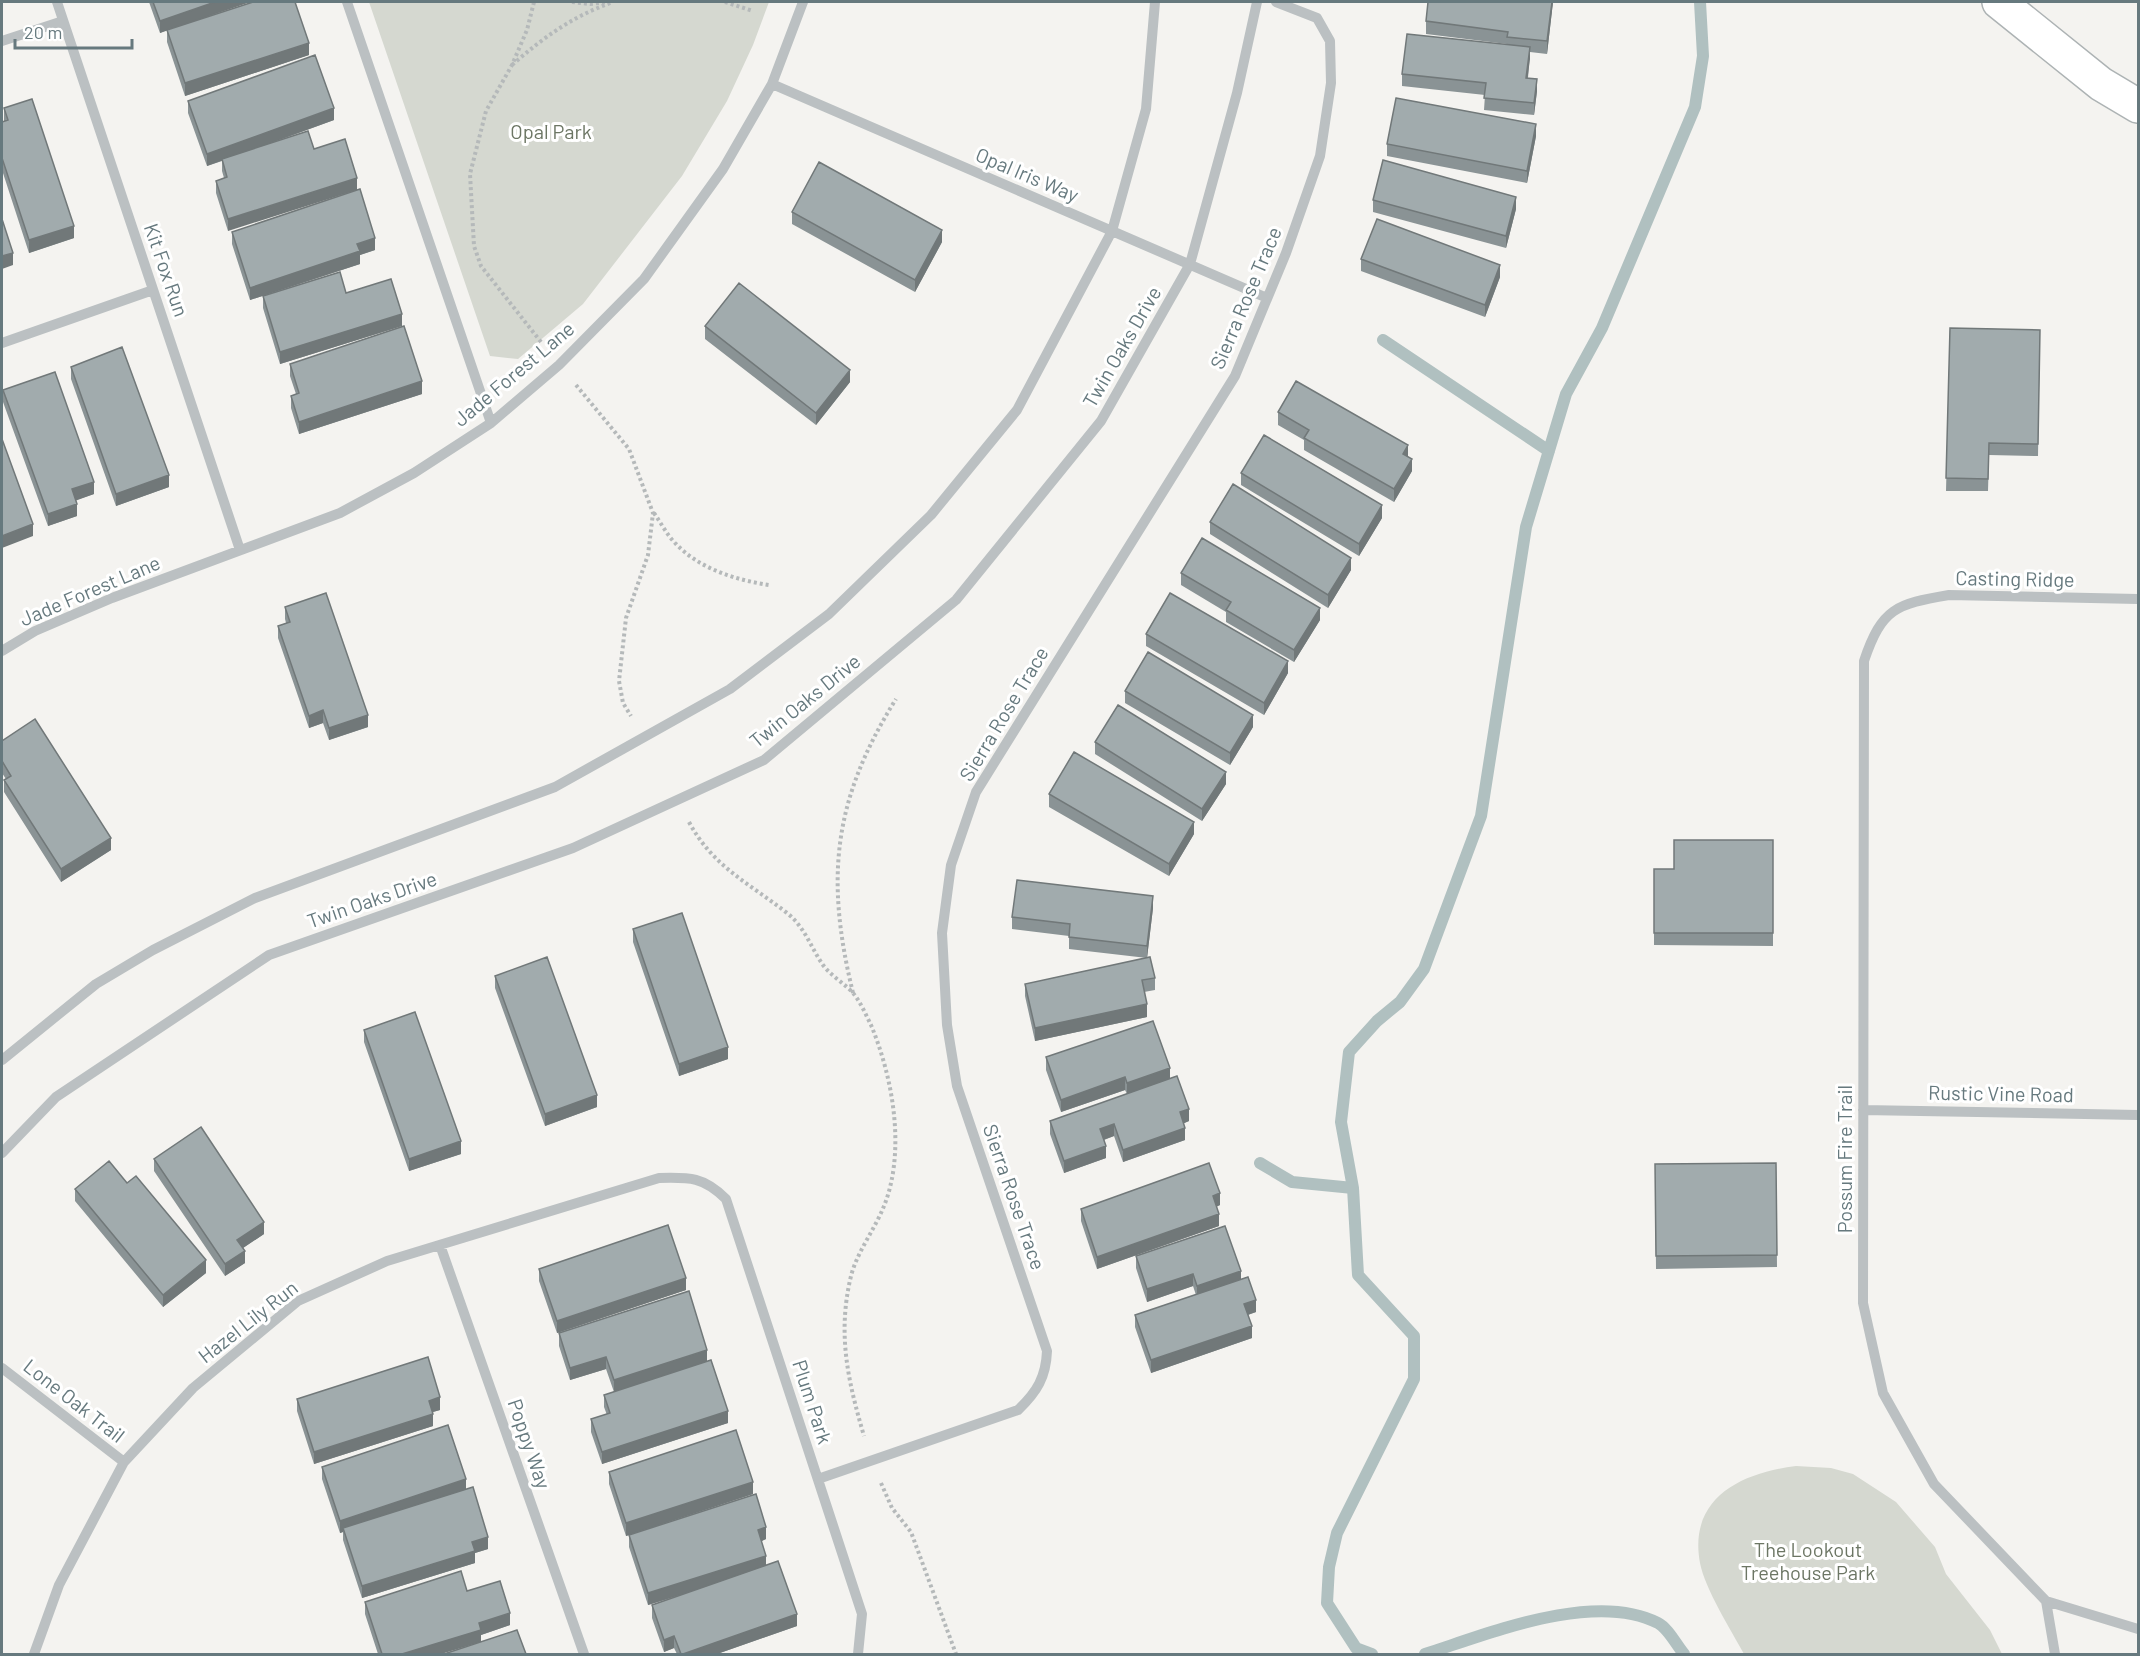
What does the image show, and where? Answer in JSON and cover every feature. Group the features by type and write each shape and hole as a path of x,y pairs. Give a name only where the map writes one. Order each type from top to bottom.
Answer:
{"main road":[{"path":"1999,2 2101,84 2139,106"}],"street":[{"name":"Kit Fox Run","path":"57,2 240,550"},
{"path":"347,2 491,423"},
{"name":"Jade Forest Lane","path":"2,651 34,631 112,598 340,513 414,473 491,423 560,364 644,279 723,169 772,84 802,2"},
{"name":"Twin Oaks Drive","path":"2,1060 96,984 153,950 244,903 555,787 730,689 829,614 932,515 1017,410 1112,231 1146,109 1155,2"},
{"name":"Twin Oaks Drive","path":"2,1153 56,1097 269,955 573,848 764,760 956,600 1101,421 1190,264 1237,93 1257,2"},
{"name":"Sierra Rose Trace","path":"818,1479 1018,1410 1032,1397 1042,1382 1047,1351 957,1086 947,1025 942,933 951,865 976,792 1235,376 1267,298 1320,156 1331,83 1330,41 1317,18 1276,2"},
{"path":"2,41 63,21"},
{"name":"Opal Iris Way","path":"772,84 1267,298"},
{"path":"2,343 153,290"},
{"name":"Casting Ridge","path":"1893,610 1920,600 1949,595 2139,599"},
{"name":"Possum Fire Trail","path":"1893,610 1874,630 1864,660 1863,1303 1883,1393 1934,1484 2046,1601"},
{"name":"Rustic Vine Road","path":"1863,1110 2139,1115"},
{"name":"Hazel Lily Run","path":"34,1654 59,1585 124,1462 193,1388 298,1301 387,1261 659,1178 695,1178"},
{"name":"Plum Park","path":"695,1178 712,1185 726,1199 862,1614 858,1654"},
{"name":"Poppy Way","path":"440,1245 584,1654"},
{"name":"Lone Oak Trail","path":"2,1368 124,1462"},
{"path":"2055,1654 2046,1601 2139,1629"}],"path":[{"path":"534,2 527,30 512,65 486,111 475,145 470,174 473,236 481,266 541,342"},
{"path":"572,2 590,4 611,2"},
{"path":"512,65 549,34 585,12 611,2"},
{"path":"725,2 753,11"},
{"path":"576,385 629,449 653,513 675,543 694,558 742,581 769,585"},
{"path":"644,737 623,702 619,681 626,618 648,555 653,513"},
{"path":"896,699 872,738 861,762 842,822 838,860 837,907 841,944 853,993 870,1024 886,1072 894,1134 892,1179 884,1205 852,1274 844,1347 848,1382 871,1460 892,1508 911,1532 956,1654"},
{"path":"677,800 697,837 717,862 789,915 804,931 824,967 853,993"}],"green space":[{"name":"Opal Park","path":"369,2 769,2 753,45 727,101 682,176 583,304 518,359 490,356"},
{"name":"The Lookout Treehouse Park","path":"1796,1466 1831,1468 1853,1474 1896,1502 1935,1547 1946,1574 1990,1630 2002,1654 1744,1654 1719,1609 1703,1573 1698,1540 1702,1521 1711,1506 1723,1493 1738,1483 1756,1475"}],"building":[{"path":"153,2 215,2 160,21"},
{"path":"253,2 295,2 309,43 185,83 167,30"},
{"path":"1428,2 1552,2 1547,41 1507,37 1508,32 1426,21"},
{"path":"1407,34 1530,47 1526,78 1537,79 1534,103 1484,98 1486,83 1402,74"},
{"path":"315,55 334,108 207,154 188,101"},
{"path":"1396,98 1536,124 1527,171 1387,144"},
{"path":"32,99 74,226 29,240 2,158 2,122 8,120 4,108"},
{"path":"308,131 314,149 345,139 357,178 228,219 216,181 227,177 222,159"},
{"path":"1383,160 1516,197 1506,236 1373,200"},
{"path":"819,162 942,230 915,280 792,212"},
{"path":"360,189 375,238 357,244 360,251 250,288 232,232"},
{"path":"2,219 13,253 2,256"},
{"path":"1377,219 1500,265 1485,305 1361,259"},
{"path":"340,272 346,293 391,279 402,314 280,352 263,296"},
{"path":"739,283 850,370 816,413 705,326"},
{"path":"404,326 422,381 299,422 291,396 299,393 290,364"},
{"path":"1950,328 2040,330 2038,444 1989,443 1988,479 1946,478"},
{"path":"122,347 169,475 116,494 71,367"},
{"path":"55,372 94,482 72,489 77,504 48,514 3,390"},
{"path":"1296,381 1408,445 1403,454 1412,459 1394,489 1304,438 1309,430 1278,412"},
{"path":"1264,435 1382,505 1359,544 1241,473"},
{"path":"2,439 33,524 2,536"},
{"path":"1233,484 1351,558 1328,595 1210,522"},
{"path":"1202,538 1320,608 1294,650 1226,610 1231,602 1181,573"},
{"path":"326,593 368,715 329,728 323,710 309,716 278,626 290,622 285,607"},
{"path":"1170,593 1288,661 1264,703 1146,634"},
{"path":"1148,652 1253,715 1230,753 1125,691"},
{"path":"1118,705 1226,772 1202,809 1095,742"},
{"path":"35,719 111,838 61,869 4,780 11,776 2,761 2,741"},
{"path":"1074,752 1194,822 1169,864 1049,794"},
{"path":"1674,840 1773,840 1773,933 1654,933 1654,869 1674,869"},
{"path":"1017,880 1153,896 1147,946 1069,937 1070,924 1012,917"},
{"path":"682,913 728,1047 679,1064 633,929"},
{"path":"547,957 597,1095 545,1114 495,976"},
{"path":"1150,957 1155,978 1142,980 1147,1004 1035,1028 1025,984"},
{"path":"415,1012 461,1141 409,1159 364,1030"},
{"path":"1153,1021 1170,1068 1127,1083 1125,1077 1061,1100 1046,1057"},
{"path":"1177,1076 1189,1109 1180,1112 1185,1128 1123,1150 1114,1124 1100,1129 1106,1146 1064,1161 1050,1121"},
{"path":"201,1127 264,1222 237,1240 245,1251 225,1264 154,1159"},
{"path":"109,1161 127,1183 136,1176 206,1260 163,1295 75,1189"},
{"path":"1209,1163 1220,1193 1213,1196 1219,1214 1097,1257 1081,1209"},
{"path":"1776,1163 1777,1255 1656,1256 1655,1164"},
{"path":"668,1225 686,1278 557,1321 539,1269"},
{"path":"1225,1226 1241,1271 1197,1286 1193,1274 1147,1289 1136,1256"},
{"path":"1248,1277 1256,1300 1244,1304 1252,1326 1151,1360 1135,1315"},
{"path":"689,1291 707,1350 614,1380 606,1357 570,1368 559,1333"},
{"path":"428,1357 440,1397 429,1401 433,1414 314,1452 297,1399"},
{"path":"711,1360 728,1411 602,1452 591,1419 610,1413 604,1395"},
{"path":"448,1425 466,1479 340,1521 322,1467"},
{"path":"736,1430 753,1482 626,1523 609,1472"},
{"path":"473,1487 488,1537 472,1542 475,1551 362,1586 343,1528"},
{"path":"756,1494 766,1527 758,1530 766,1556 648,1593 629,1535"},
{"path":"778,1561 797,1614 683,1654 674,1636 664,1640 652,1605"},
{"path":"461,1571 467,1591 500,1581 510,1613 479,1623 481,1630 402,1654 382,1654 365,1602"},
{"path":"517,1630 526,1654 444,1654"}],"waterway":[{"path":"1372,1654 1356,1648 1327,1603 1329,1567 1337,1533 1414,1379 1414,1336 1358,1275 1353,1188 1341,1122 1349,1052 1377,1021 1400,1002 1424,969 1481,816 1526,527 1566,394 1602,328 1695,107 1703,56 1700,2"},
{"path":"1383,340 1549,451"},
{"path":"1260,1163 1292,1182 1353,1188"},
{"path":"1425,1654 1541,1619 1573,1613 1603,1611 1632,1614 1662,1625 1684,1654"}]}
